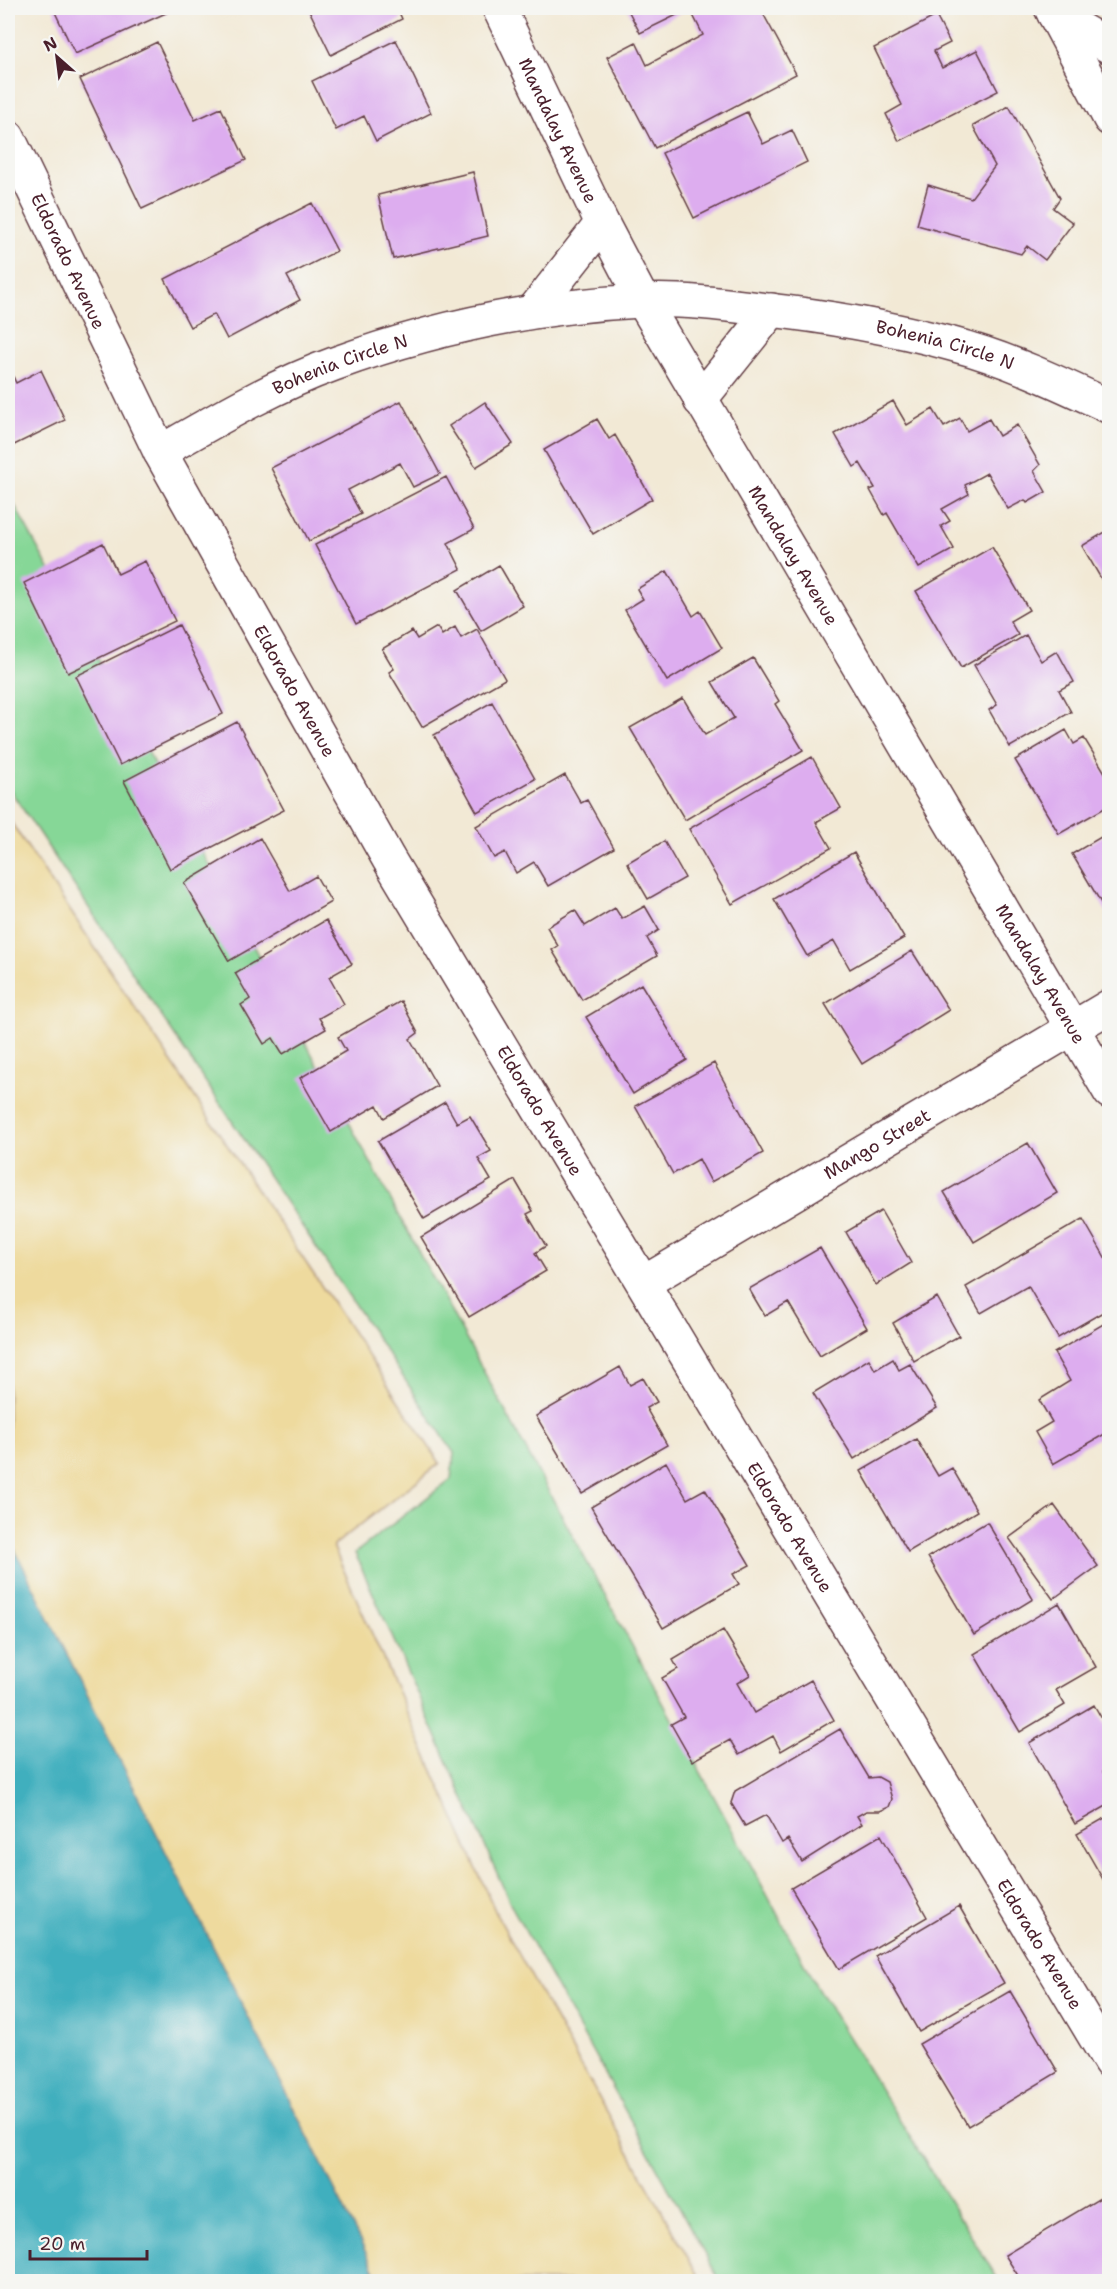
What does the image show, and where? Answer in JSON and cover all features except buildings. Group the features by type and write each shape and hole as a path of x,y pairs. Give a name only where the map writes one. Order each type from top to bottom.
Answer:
{"street":[{"name":"Mandalay Avenue","path":"499,8 602,223 643,300 1110,1092"},
{"path":"1052,10 1110,47"},
{"path":"1052,10 1110,119"},
{"name":"Eldorado Avenue","path":"8,137 160,452 387,858 645,1282 1110,2062"},
{"path":"533,311 602,223"},
{"name":"Bohenia Circle N","path":"160,452 229,413 332,364 431,333 533,311 643,300 715,303 772,310 846,321 954,344 1046,378 1110,406"},
{"path":"700,400 772,310"},
{"name":"Mango Street","path":"645,1282 1110,1006"}],"green space":[{"path":"8,493 817,1987 999,2281 720,2281 512,1907 355,1553 451,1479 454,1453 8,787"}],"sand":[{"path":"8,818 440,1463 333,1546 497,1915 701,2281 380,2281 8,1536"}],"water":[{"path":"8,1536 380,2281 8,2281"}]}
